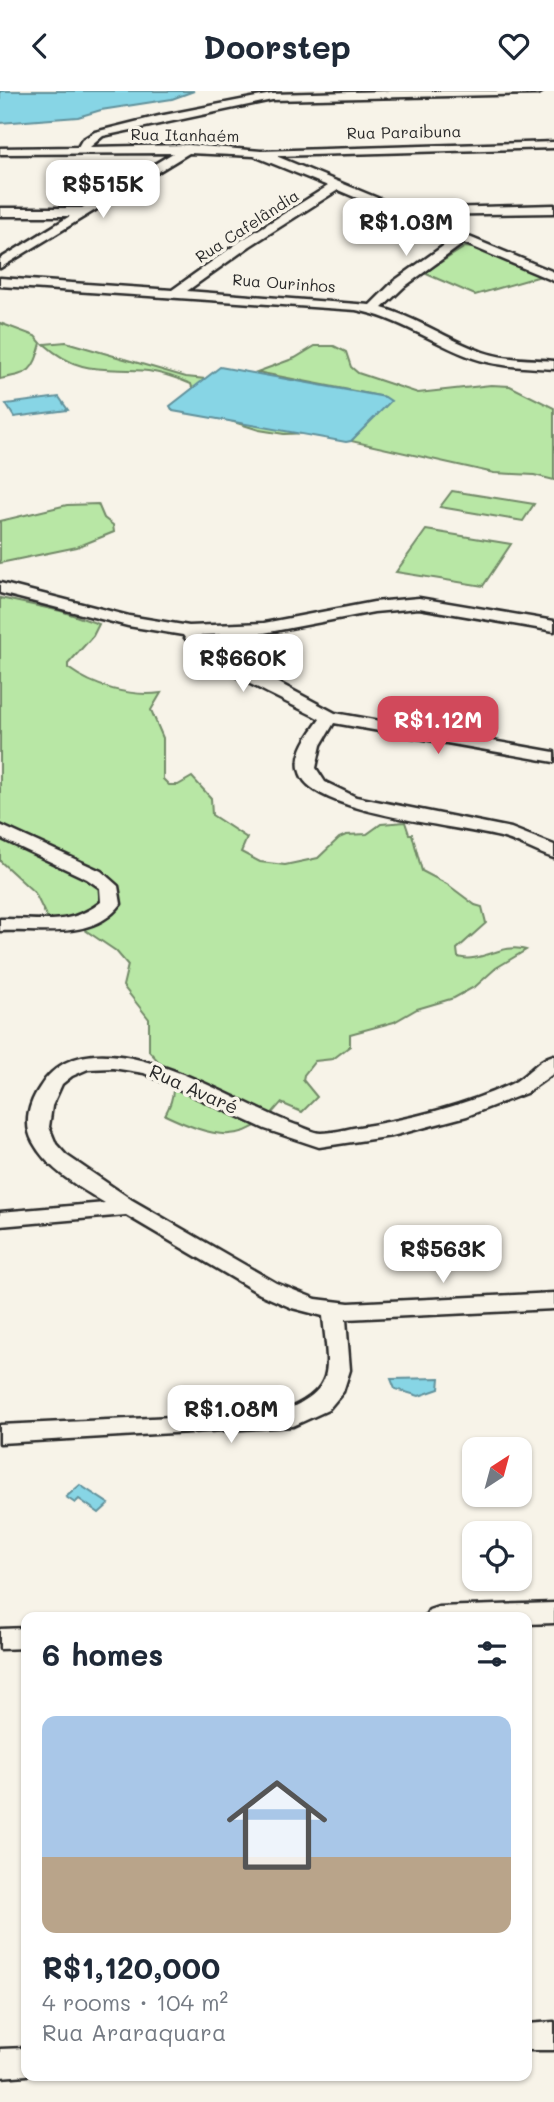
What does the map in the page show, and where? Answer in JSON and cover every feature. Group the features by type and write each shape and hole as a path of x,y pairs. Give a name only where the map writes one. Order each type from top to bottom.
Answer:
{"street":[{"path":"83,150 86,142 99,134 159,119 272,97 538,91"},
{"name":"Rua Paraibuna","path":"255,153 554,145"},
{"path":"0,264 189,148"},
{"name":"Rua Itanhaém","path":"0,151 189,148 255,153 551,275"},
{"name":"Rua Cafelândia","path":"174,294 246,243 338,185"},
{"path":"399,211 554,209"},
{"path":"0,212 85,212"},
{"path":"374,308 399,284 463,238"},
{"name":"Rua Ourinhos","path":"0,282 374,308 410,321 468,351 488,358 554,365"},
{"path":"0,588 128,621 189,631 264,628 374,607 419,603 554,626"},
{"path":"189,631 194,639 230,665 330,717 554,757"},
{"path":"330,717 306,752 307,771 318,786 330,794 351,801 511,834 554,852"},
{"path":"0,831 94,875 109,886 111,904 97,917 82,925 0,925"},
{"name":"Rua Avaré","path":"554,1061 541,1074 519,1088 460,1111 392,1129 319,1140 273,1124 150,1068 109,1062 75,1066 61,1074 50,1086 42,1102 38,1121 40,1134 55,1158 127,1207 284,1296 314,1307 334,1311 554,1301"},
{"path":"0,1219 127,1207"},
{"path":"0,1434 284,1420 323,1403 335,1388 338,1370 334,1311"},
{"path":"532,1613 554,1612"},
{"path":"0,1639 21,1638"},
{"path":"532,2037 554,2036"},
{"path":"0,2063 21,2062"}],"green space":[{"path":"465,247 479,249 541,276 475,295 424,273"},
{"path":"0,323 35,336 41,343 29,370 0,379"},
{"path":"66,342 186,377 385,397 257,372 295,358 315,346 334,346 346,352 351,367 358,373 418,393 491,385 510,386 554,408 554,480 534,475 494,473 351,441 360,431 284,434 259,430 199,411 171,409 189,404 194,394 191,384 154,372 82,366 70,362 44,344"},
{"path":"452,491 534,504 523,521 440,507"},
{"path":"98,504 104,518 113,525 114,532 77,547 0,563 0,521 67,505"},
{"path":"426,530 511,544 483,586 396,572"},
{"path":"0,598 61,611 99,624 93,636 68,664 68,668 78,675 113,689 161,693 151,710 163,738 163,779 169,785 178,785 192,777 211,798 212,815 247,838 241,852 260,862 285,865 318,858 339,838 346,835 367,834 381,824 405,822 409,834 412,834 422,871 482,907 486,923 457,949 458,957 475,958 517,948 526,950 496,968 476,986 454,998 417,1009 394,1022 350,1034 350,1046 333,1059 315,1061 304,1075 303,1080 317,1097 302,1112 281,1103 254,1127 227,1134 198,1129 165,1115 173,1095 173,1087 168,1073 149,1051 149,1019 123,986 128,965 116,951 85,930 84,919 74,917 48,920 35,893 0,861"}],"water":[{"path":"0,91 194,91 172,99 101,110 78,117 0,123"},
{"path":"220,367 385,397 391,401 351,441 346,442 173,411 170,406"},
{"path":"59,397 68,410 14,417 6,404"},
{"path":"440,1378 439,1389 419,1396 395,1389 391,1379"},
{"path":"80,1485 109,1504 99,1513 79,1499 75,1503 66,1497"}]}
